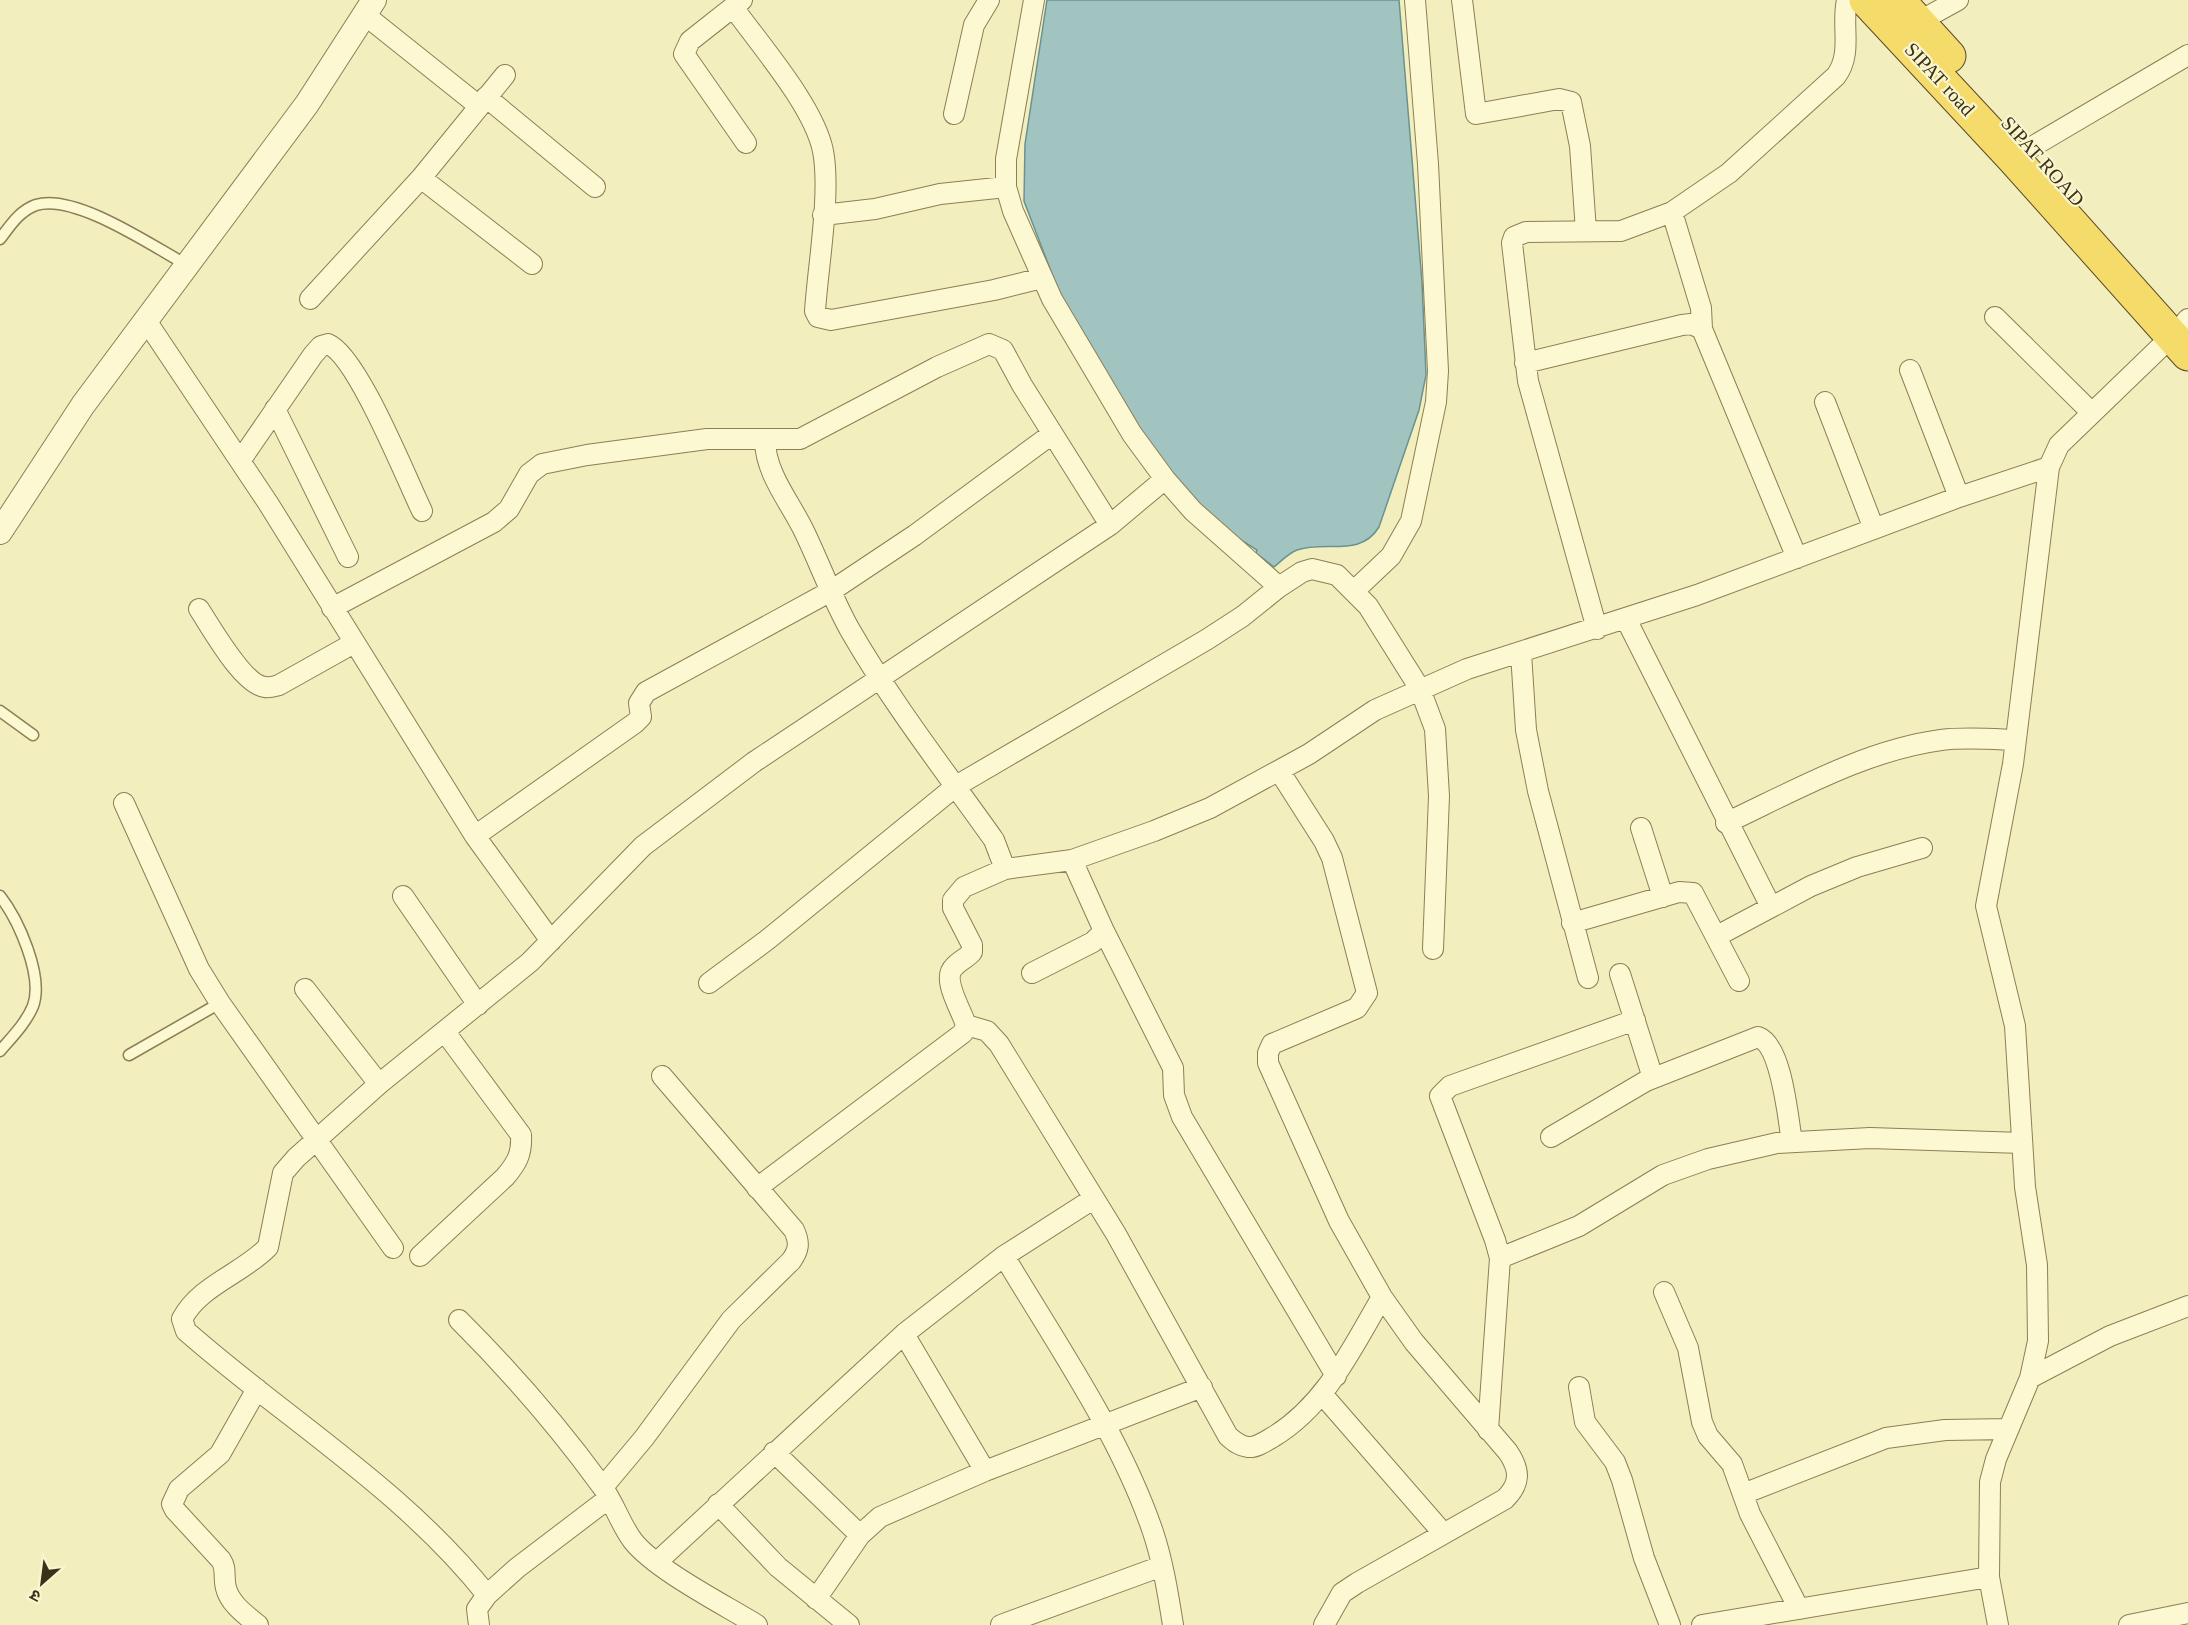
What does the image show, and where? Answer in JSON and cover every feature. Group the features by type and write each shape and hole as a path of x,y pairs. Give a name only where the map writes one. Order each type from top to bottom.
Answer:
{"highway":[{"name":"SIPAT road","path":"1866,0 2023,153"},
{"name":"SIPAT ROAD","path":"1908,11 2023,153 2184,331"}],"street":[{"path":"954,114 974,25 989,0"},
{"path":"1034,0 1006,159 1006,187 1042,278 1132,434 1165,479 1193,511 1279,587"},
{"path":"1354,591 1391,555 1404,538 1412,520 1436,402 1438,371 1429,187 1415,0"},
{"path":"1462,0 1476,114 1559,99 1571,102 1580,146 1586,231"},
{"path":"1597,628 1551,472 1525,363 1512,243 1514,237 1526,232 1621,231 1672,212 1729,173 1836,76 1844,66 1847,0"},
{"path":"1908,11 1959,0"},
{"path":"746,143 684,54 690,41 737,4 795,93 816,129 823,150 823,215 815,311 823,319 831,320 994,290 1042,278"},
{"path":"0,532 83,405 307,104 370,8 483,101 595,187"},
{"path":"2023,153 2188,56"},
{"path":"310,299 421,178 505,75"},
{"path":"421,178 532,264"},
{"path":"823,215 875,209 940,194 1006,187"},
{"path":"1672,212 1701,308 1702,328 1797,558"},
{"path":"1995,317 2092,413"},
{"path":"147,322 240,460 475,836 551,941"},
{"path":"1525,363 1682,325 1691,324 1702,328"},
{"path":"1998,1625 1989,1577 1990,1482 1996,1459 2030,1378 2038,1341 2037,1265 2025,1187 2015,1026 1986,906 2015,740 2049,467 2059,445 2184,331"},
{"path":"240,460 321,346 328,344 335,346 358,377 422,511"},
{"path":"332,608 494,522 509,509 529,474 542,465 588,454 707,439 788,441 816,433 937,367 989,344 1003,350 1052,434 1110,525"},
{"path":"1910,369 1959,497"},
{"path":"1825,402 1874,529"},
{"path":"276,409 348,557"},
{"path":"475,836 635,723 640,717 639,703 646,692 831,591 915,536 1052,434"},
{"path":"765,440 765,455 770,467 850,629 880,677 994,840 1005,869"},
{"path":"966,1025 949,975 952,968 972,952 972,945 953,908 953,900 964,887 1005,869 1072,860 1210,808 1280,772 1375,710 1467,669 1626,619 1959,497 2049,467"},
{"path":"487,1595 443,1544 186,1332 182,1319 196,1300 268,1247 283,1173 379,1084 530,962 643,846 754,762 880,677 1039,575 1110,525 1165,479"},
{"path":"709,983 767,940 956,786 1206,640 1243,616 1279,587 1312,569 1337,575 1368,606 1420,689 1435,729 1439,796 1433,949"},
{"path":"199,609 242,672 251,681 265,687 279,685 354,643"},
{"path":"1626,619 1726,823 1771,908"},
{"path":"1521,653 1526,730 1548,835 1588,978"},
{"path":"1726,823 1816,780 1916,744 1943,740 2015,740"},
{"path":"1280,772 1332,858 1367,993 1357,1008 1272,1044 1268,1053 1268,1063 1340,1221 1382,1297 1414,1342 1517,1465 1518,1475 1515,1489 1505,1499 1342,1593 1324,1625"},
{"path":"124,803 199,969 219,1003 393,1248"},
{"path":"1641,828 1663,897"},
{"path":"1717,936 1811,886 1857,867 1922,848"},
{"path":"1072,860 1104,931 1173,1068 1174,1095 1182,1117 1336,1376"},
{"path":"1572,923 1679,892 1693,893 1739,981"},
{"path":"402,896 478,1005"},
{"path":"1032,973 1093,942 1104,931"},
{"path":"1620,974 1653,1078"},
{"path":"305,989 379,1084"},
{"path":"1488,1430 1500,1258 1440,1096 1450,1086 1635,1020"},
{"path":"966,1025 987,1031 999,1044 1093,1199 1228,1436 1237,1444 1250,1448 1280,1432 1322,1394 1336,1376 1382,1297"},
{"path":"757,1188 957,1040 966,1025"},
{"path":"420,1256 505,1177 515,1165 522,1151 521,1135 445,1032"},
{"path":"1551,1137 1653,1078 1748,1039 1765,1039 1781,1077 1792,1142"},
{"path":"479,1625 477,1609 487,1595 606,1492 731,1320 797,1252 799,1241 794,1230 662,1076"},
{"path":"1500,1258 1579,1226 1663,1175 1708,1159 1792,1142 1870,1138 2022,1143"},
{"path":"657,1562 904,1334 1004,1256 1093,1199"},
{"path":"1004,1256 1103,1424 1141,1500 1162,1566 1173,1625"},
{"path":"1664,1292 1688,1348 1702,1422 1708,1436 1732,1464 1743,1494 1799,1609"},
{"path":"2030,1378 2110,1336 2188,1306"},
{"path":"459,1320 501,1361 545,1412 606,1492 633,1541 657,1562 757,1625"},
{"path":"904,1334 985,1471"},
{"path":"816,1599 860,1535 880,1517 985,1471 1202,1387"},
{"path":"1579,1387 1585,1422 1615,1462 1622,1480 1644,1558 1670,1625"},
{"path":"257,1389 220,1454 179,1489 172,1504 226,1567 225,1587 229,1596 258,1625"},
{"path":"1322,1394 1443,1533"},
{"path":"1743,1494 1886,1438 1945,1430 2008,1430"},
{"path":"774,1452 860,1535"},
{"path":"718,1504 778,1567 849,1625"},
{"path":"1001,1625 1162,1566"},
{"path":"1712,1624 1989,1577"},
{"path":"2129,1625 2188,1613"}],"lane":[{"path":"0,239 18,215 36,205 57,203 85,210 187,266"},
{"path":"0,711 33,735"},
{"path":"0,896 15,922 30,958 35,994 28,1014 0,1051"},
{"path":"129,1055 219,1003"}],"water":[{"path":"1047,0 1399,0 1422,282 1426,375 1419,410 1379,527 1362,542 1297,550 1274,567 1256,553 1257,550 1230,533 1202,509 1162,463 1070,321 1024,201 1025,144"}]}
